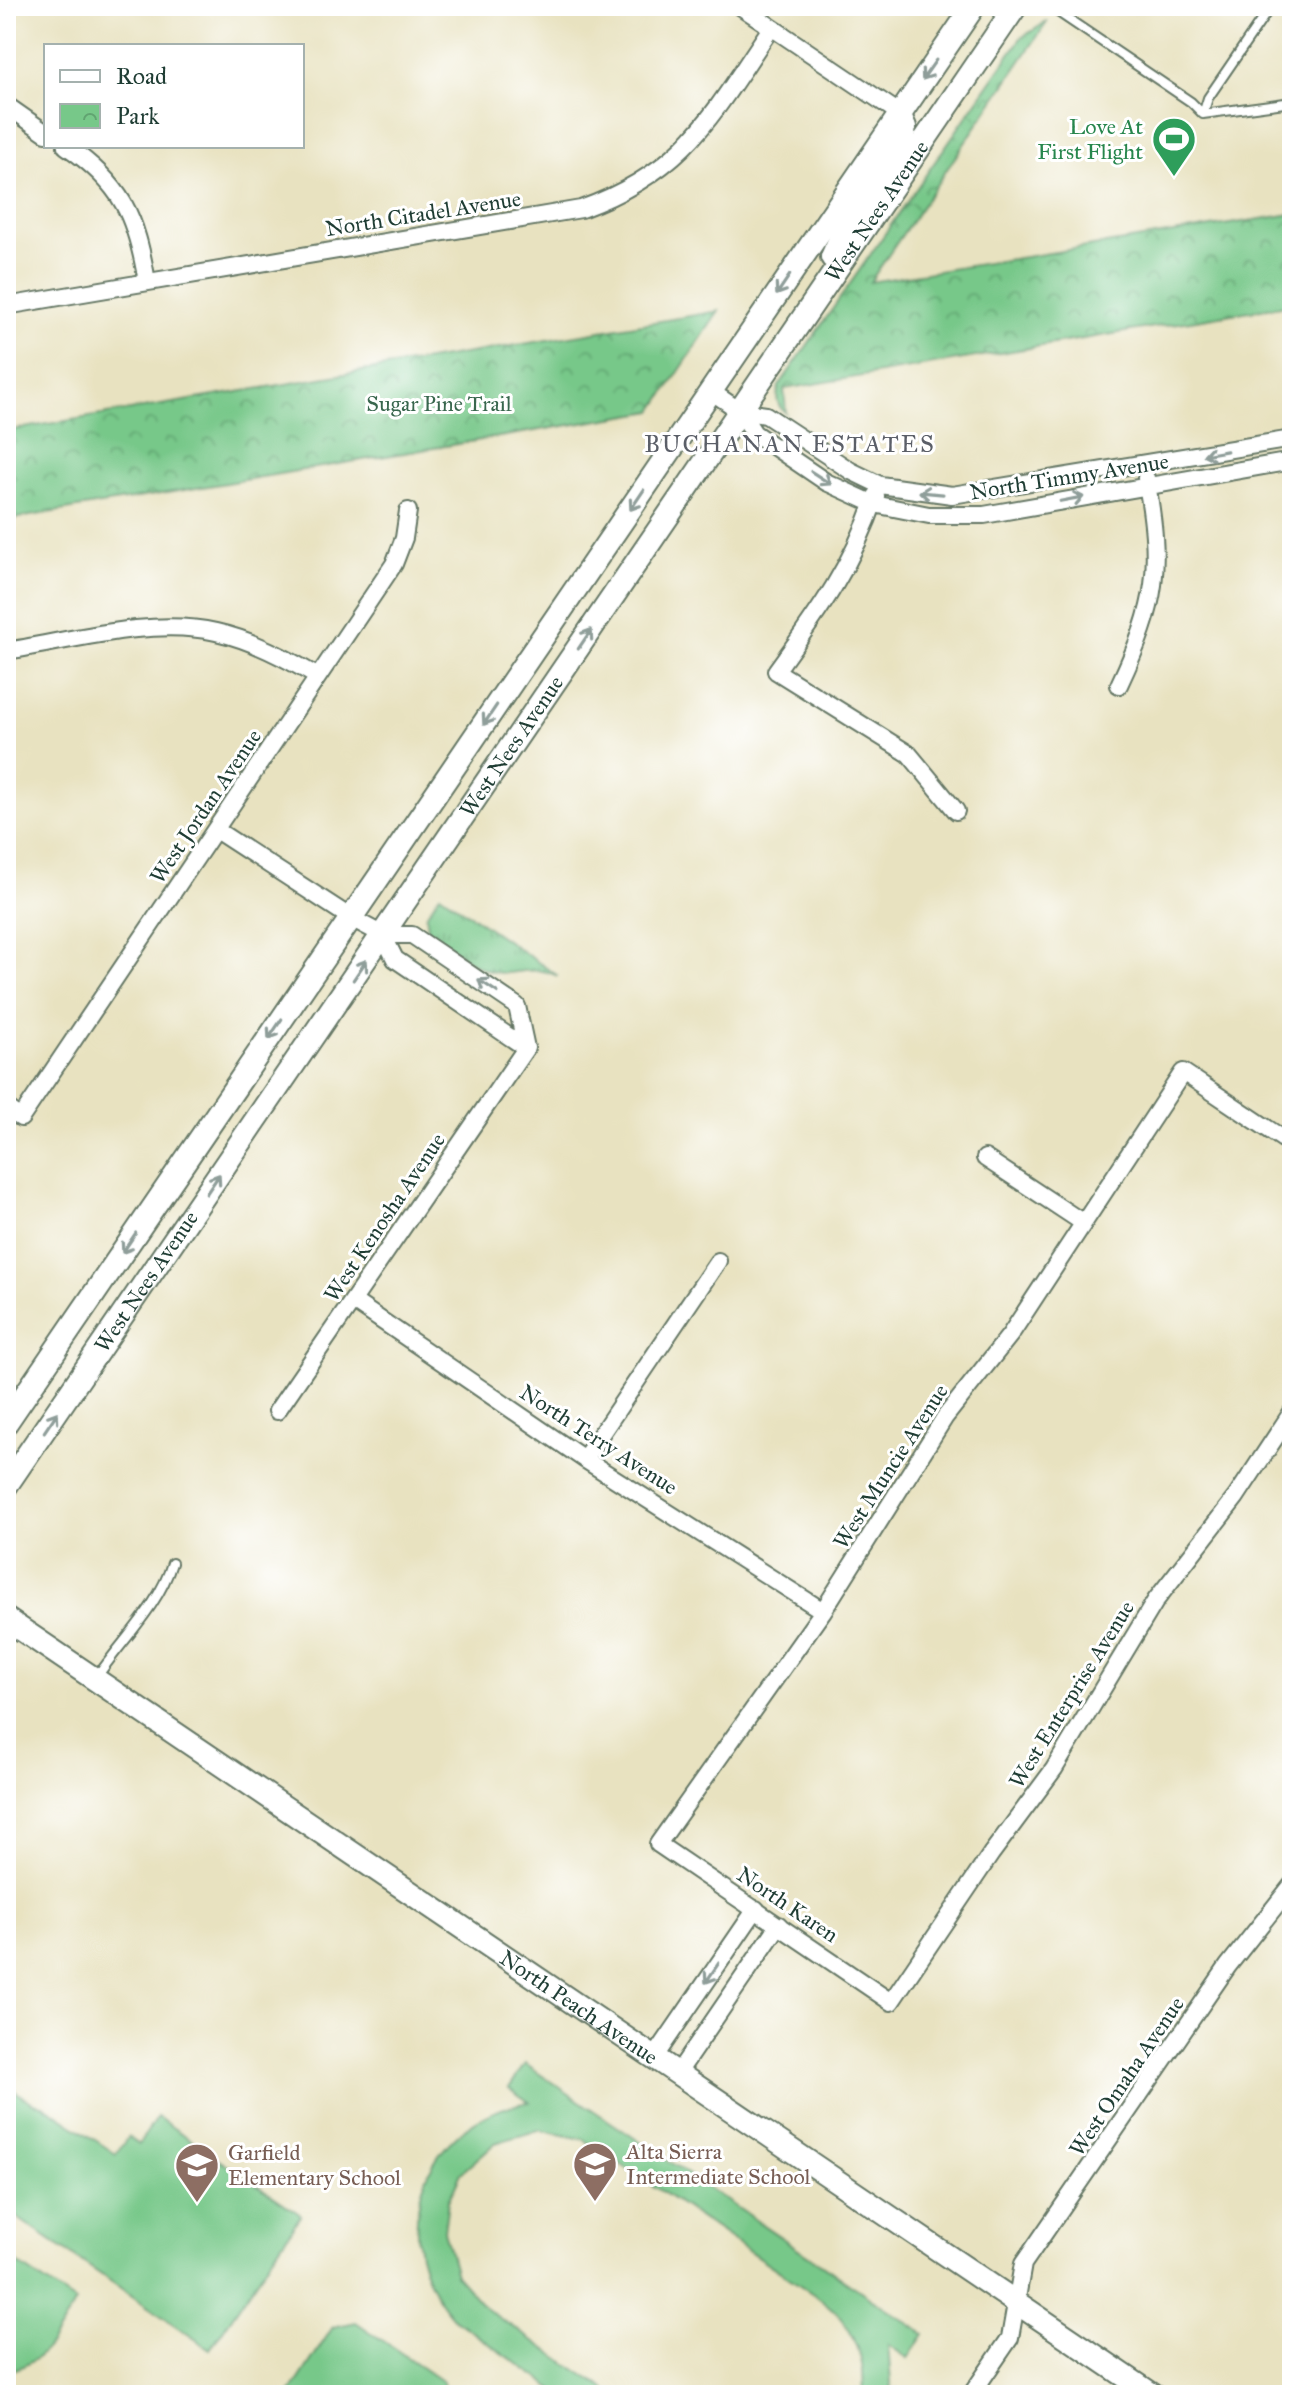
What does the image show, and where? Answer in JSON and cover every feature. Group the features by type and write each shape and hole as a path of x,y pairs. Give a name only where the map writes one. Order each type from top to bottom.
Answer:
{"main road":[{"name":"West Nees Avenue","path":"9,1413 974,6"},
{"name":"West Nees Avenue","path":"6,1486 1016,6"},
{"path":"813,302 845,228 902,144 905,127 899,113"},
{"name":"North Peach Avenue","path":"6,1619 1153,2395"}],"street":[{"path":"740,6 899,113"},
{"name":"North Citadel Avenue","path":"6,306 581,209 620,195 659,170 703,128 771,28"},
{"path":"6,105 44,132"},
{"path":"69,148 97,167 122,195 135,227 147,282"},
{"name":"North Timmy Avenue","path":"712,392 740,411 754,433 826,482 874,504 929,515 984,515 1292,461"},
{"name":"North Timmy Avenue","path":"740,411 766,415 837,463 880,485 924,493 963,494 1292,439"},
{"path":"1119,685 1152,606 1155,549 1144,465"},
{"path":"880,485 860,544 841,581 776,671 909,754 956,811"},
{"name":"West Jordan Avenue","path":"6,1107 21,1118 216,830 394,564 404,538 408,511"},
{"path":"6,651 152,628 186,628 216,632 253,644 318,677"},
{"path":"216,830 351,918 383,935 412,935 517,1006 526,1048"},
{"path":"383,935 395,959 526,1048"},
{"name":"West Kenosha Avenue","path":"277,1411 526,1048"},
{"name":"West Muncie Avenue","path":"658,1844 823,1611 945,1417 1010,1335 1183,1072 1292,1145"},
{"path":"985,1158 1082,1222"},
{"path":"584,1459 718,1261"},
{"name":"North Terry Avenue","path":"353,1301 584,1459 823,1611"},
{"name":"West Enterprise Avenue","path":"891,2002 991,1854 1054,1769 1156,1600 1236,1497 1292,1412"},
{"name":"North Karen","path":"658,1844 891,2002"},
{"name":"West Omaha Avenue","path":"971,2395 1010,2338 1023,2264 1228,1966 1292,1885"},
{"path":"654,2058 756,1909"},
{"path":"677,2074 779,1925"}],"lane":[{"path":"1049,6 1191,102 1203,114"},
{"path":"1203,114 1208,98 1271,6"},
{"path":"1203,114 1292,102"},
{"path":"95,1681 123,1638 164,1588 172,1563"}],"green space":[{"path":"1048,21 870,282 1292,214 1292,304 784,389 786,413 778,401 779,386 1021,38"},
{"name":"Sugar Pine Trail","path":"719,311 653,411 6,520 6,431"},
{"path":"440,894 558,976 538,971 499,973 465,959 428,929 426,915"},
{"path":"525,2064 924,2334 908,2358 888,2345 892,2395 863,2395 862,2367 855,2342 842,2319 822,2300 583,2139 539,2130 495,2143 461,2173 448,2201 444,2231 456,2275 486,2309 614,2395 563,2395 455,2320 432,2288 420,2254 417,2220 423,2187 438,2158 461,2132 491,2113 529,2102 509,2088"},
{"path":"6,2085 33,2103 43,2105 116,2154 128,2137 139,2144 157,2117 301,2215 210,2349 6,2210"},
{"path":"6,2256 75,2302 56,2336 40,2355 19,2368 6,2371"},
{"path":"356,2322 443,2382 445,2395 289,2395 333,2327"}],"place":[{"name":"Love At First Flight","path":"1174,178"},
{"name":"Alta Sierra Intermediate School","path":"595,2203"},
{"name":"Garfield Elementary School","path":"197,2204"}],"district":[{"name":"BUCHANAN ESTATES","path":"790,444"}]}
